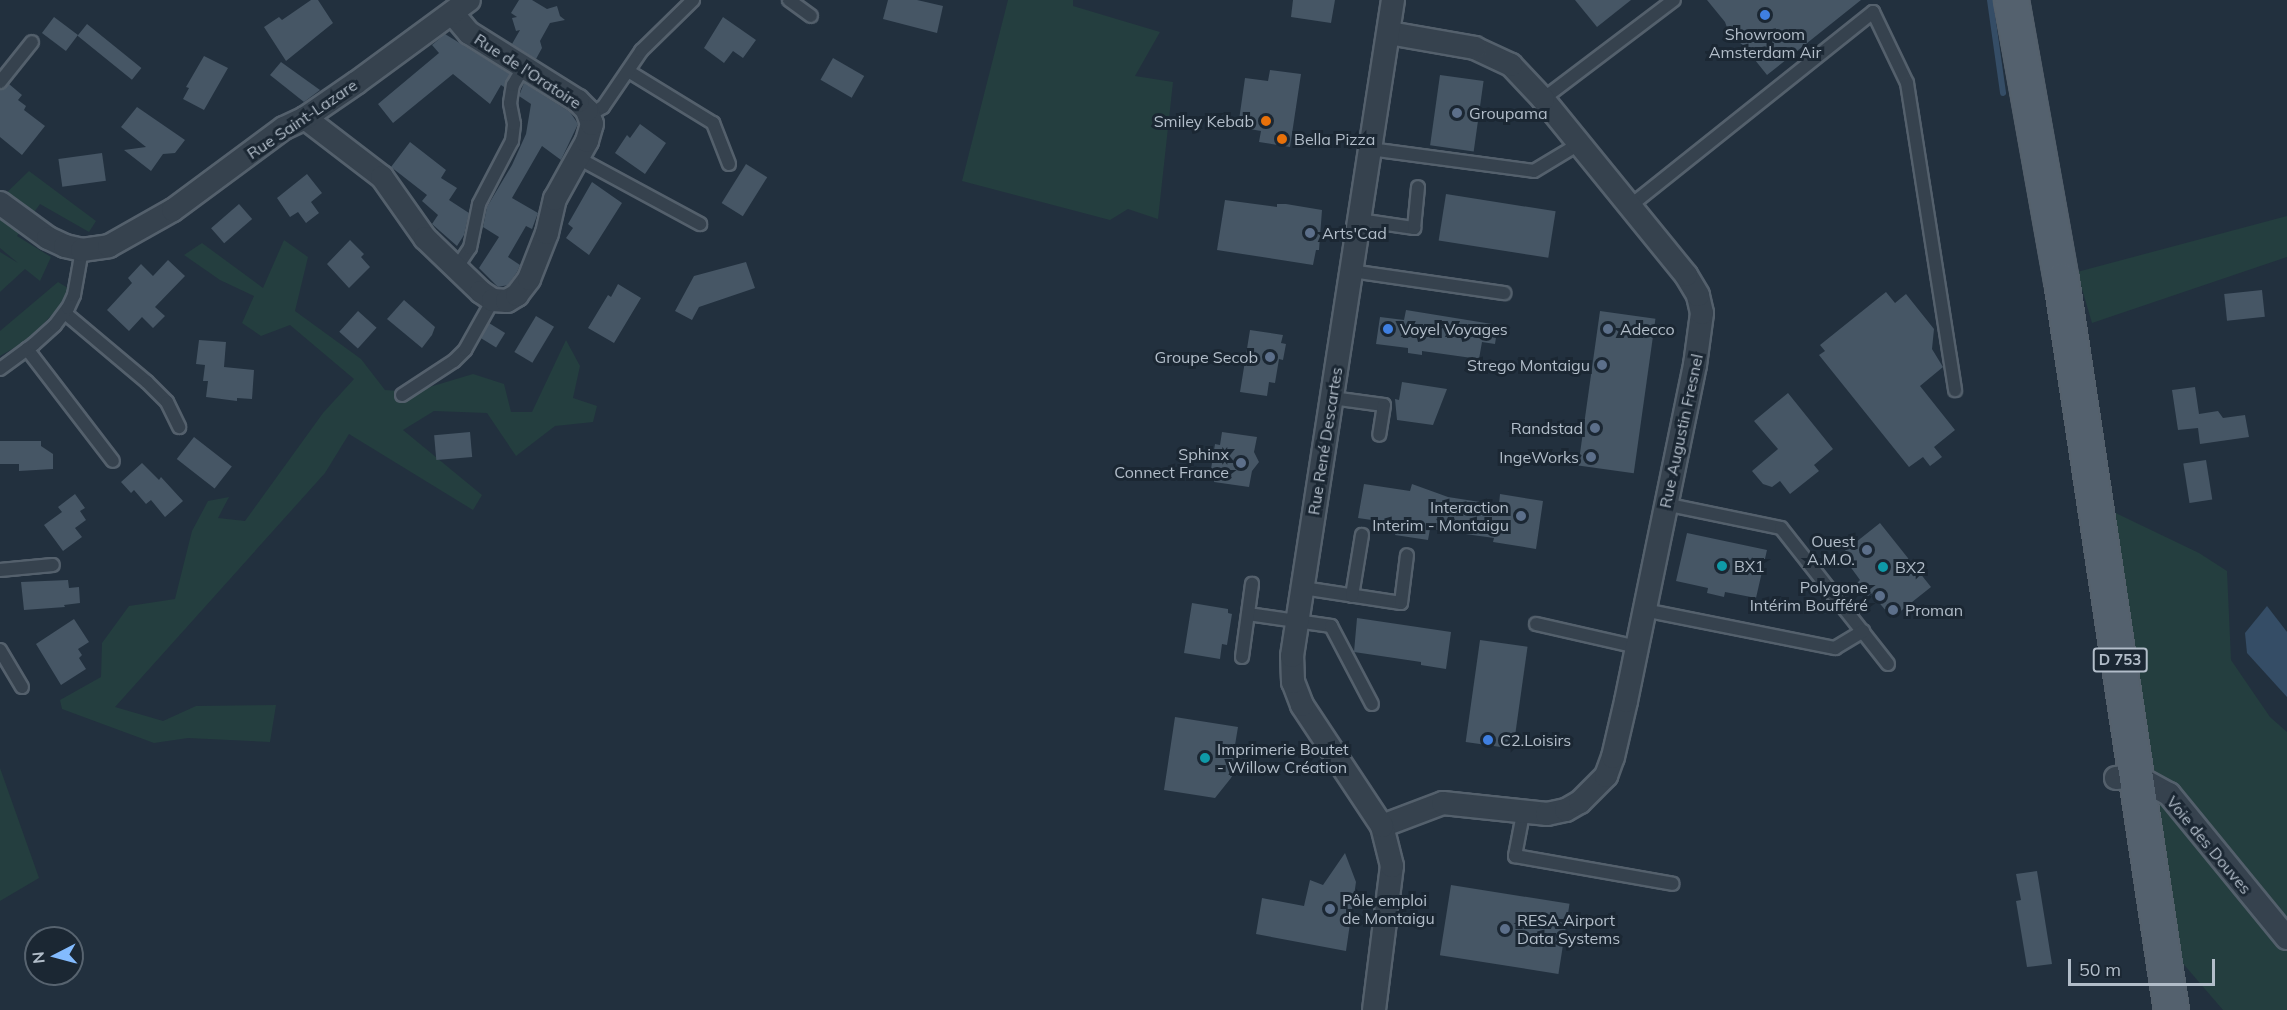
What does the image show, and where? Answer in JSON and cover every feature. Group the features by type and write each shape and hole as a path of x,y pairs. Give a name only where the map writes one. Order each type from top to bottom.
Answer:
{"main road":[{"name":"D 753","path":"2011,0 2022,72 2061,280 2126,777 2150,1010"},
{"name":"D 753","path":"2126,777 2171,1010"}],"street":[{"path":"1389,33 1393,0"},
{"name":"Rue de l'Oratoire","path":"460,7 469,33 578,101 589,115 592,124 578,158 555,199 547,233 529,279 517,296 507,302 493,300"},
{"name":"Rue Saint-Lazare","path":"74,248 110,246 143,229 211,184 284,128 305,118 460,7"},
{"name":"Rue Augustin Fresnel","path":"1382,826 1443,803 1523,814 1547,814 1566,810 1594,791 1606,776 1613,757 1637,647 1695,365 1702,313 1698,295 1686,275 1543,99 1511,65 1475,48 1389,33"},
{"name":"Rue René Descartes","path":"1374,1010 1392,887 1392,866 1382,826 1302,705 1293,673 1292,656 1389,33"},
{"path":"305,118 382,177 425,238 493,300"},
{"path":"0,203 48,238 74,248"},
{"name":"Voie des Douves","path":"2126,777 2169,794 2287,938"}],"lane":[{"path":"589,115 603,106 641,51 693,0"},
{"path":"789,0 811,16"},
{"path":"1543,99 1674,0"},
{"path":"1630,206 1873,12 1907,83 1955,390"},
{"path":"0,82 32,42"},
{"path":"457,267 470,248 479,204 512,141 514,124 510,103 513,85 523,68"},
{"path":"628,71 713,123 729,164"},
{"path":"1370,149 1534,171 1580,144"},
{"path":"578,158 700,224"},
{"path":"1359,220 1414,228 1418,187"},
{"path":"0,369 27,349 65,313 74,295 74,248"},
{"path":"1351,271 1504,293"},
{"path":"402,395 454,361 465,350 493,300"},
{"path":"65,313 147,382 167,402 179,427"},
{"path":"27,349 113,460"},
{"path":"1332,398 1384,405 1379,435"},
{"path":"1665,504 1781,528 1888,663"},
{"path":"1352,596 1362,535"},
{"path":"1303,588 1401,603 1407,555"},
{"path":"0,570 53,565"},
{"path":"1242,657 1252,584"},
{"path":"1644,610 1835,648 1863,631"},
{"path":"1248,614 1331,626 1372,704"},
{"path":"1536,624 1637,647"},
{"path":"0,650 22,687"},
{"path":"1523,814 1515,856 1673,884"}],"green space":[{"path":"1008,0 1073,0 1073,6 1160,32 1135,76 1173,82 1158,219 1128,209 1110,220 962,181"},
{"path":"29,171 96,221 89,232 40,204 17,236 51,257 40,281 25,269 0,292 0,252 18,263 0,248 0,199"},
{"path":"2287,216 2287,257 2092,323 2077,272"},
{"path":"284,240 308,257 295,311 361,359 385,390 413,392 473,374 504,384 511,412 532,412 566,340 580,366 573,398 597,406 593,422 555,426 516,456 487,413 434,411 403,430 482,495 473,510 349,434 325,473 115,707 163,721 196,706 276,705 270,742 188,738 154,743 62,709 60,700 101,677 102,643 129,606 175,599 192,531 208,501 229,497 218,518 245,521 323,413 354,379 290,325 261,336 242,323 254,296 220,280 184,255 202,243 263,288"},
{"path":"58,282 68,288 64,302 28,340 0,356 0,331"},
{"path":"2101,506 2199,553 2227,571 2231,660 2270,717 2287,732 2287,1010 2223,1010 2168,946"},
{"path":"0,768 39,878 0,901"}],"water":[{"path":"2267,606 2287,632 2287,697 2247,653 2245,633"}],"building":[{"path":"311,0 318,0 333,23 286,61 264,27 279,17 282,20"},
{"path":"519,0 532,0 547,9 557,6 560,16 565,20 550,23 540,41 542,48 536,59 512,44 520,30 516,31 512,18 517,17 511,13"},
{"path":"888,0 917,0 943,6 937,33 883,19"},
{"path":"1293,0 1335,0 1331,23 1291,17"},
{"path":"1575,0 1631,0 1597,27"},
{"path":"1707,0 1861,0 1767,75 1743,45 1730,36 1725,22"},
{"path":"54,17 78,35 66,51 42,33"},
{"path":"723,17 756,40 743,58 733,51 724,63 704,48"},
{"path":"87,24 141,68 132,80 78,36"},
{"path":"445,34 510,74 504,87 501,85 490,104 453,74 393,123 378,104 439,53 432,45"},
{"path":"204,56 228,68 204,110 183,99 189,88 186,87"},
{"path":"833,58 864,76 852,98 820,80"},
{"path":"281,62 320,90 304,102 270,75"},
{"path":"1270,70 1301,74 1290,147 1259,142 1261,131 1238,127 1245,78 1268,81"},
{"path":"1440,75 1484,81 1474,151 1430,145"},
{"path":"524,83 570,112 578,124 561,160 542,146 512,198 538,213 532,229 526,226 508,257 520,265 517,272 508,285 498,287 479,268 499,237 483,227 487,207 512,165 526,134 531,104 519,96"},
{"path":"9,84 22,95 18,100 26,106 24,110 45,126 22,155 0,137 0,90"},
{"path":"137,107 185,140 175,153 163,154 151,171 124,150 146,147 121,127"},
{"path":"640,124 666,143 645,174 615,153 627,135 630,138"},
{"path":"410,142 446,170 441,178 457,188 449,200 469,213 464,235 457,246 432,224 438,215 422,201 427,195 391,167"},
{"path":"102,153 106,181 62,187 58,159"},
{"path":"746,164 767,177 743,216 722,203"},
{"path":"307,174 322,193 311,202 319,213 306,223 298,212 290,217 277,198"},
{"path":"592,182 622,203 589,255 566,238 573,228 568,224"},
{"path":"1446,194 1556,211 1548,258 1439,240"},
{"path":"1225,200 1277,207 1277,204 1286,204 1322,210 1319,250 1316,250 1313,265 1217,250"},
{"path":"239,204 252,219 224,243 211,228"},
{"path":"350,240 364,254 361,257 370,267 349,288 327,264"},
{"path":"168,260 185,276 155,307 165,316 153,328 142,317 129,331 107,310 132,283 128,278 141,264 153,276"},
{"path":"746,262 755,288 699,307 692,320 675,311 694,276"},
{"path":"618,284 641,298 614,343 588,328 608,295 611,297"},
{"path":"2262,290 2265,317 2227,321 2224,294"},
{"path":"1886,292 1895,303 1906,294 1934,329 1932,349 1943,367 1920,386 1955,430 1934,447 1942,457 1930,466 1923,457 1909,467 1819,355 1825,351 1820,345"},
{"path":"404,300 435,327 422,348 387,319"},
{"path":"1406,310 1498,325 1495,344 1482,342 1479,359 1422,351 1422,355 1408,353 1408,348 1376,344 1380,317 1404,320"},
{"path":"358,311 377,328 358,349 339,332"},
{"path":"1600,311 1655,319 1634,473 1578,465"},
{"path":"536,316 554,327 532,363 514,352"},
{"path":"489,323 505,333 496,347 480,337"},
{"path":"1250,330 1283,335 1281,343 1286,344 1283,360 1279,359 1275,383 1269,382 1267,396 1240,392"},
{"path":"199,340 226,342 224,367 254,370 252,399 237,398 237,401 206,397 208,381 203,381 205,365 196,364"},
{"path":"1402,382 1447,389 1433,425 1397,420 1395,399 1399,400"},
{"path":"2195,387 2199,414 2218,411 2223,418 2245,415 2249,437 2200,444 2198,428 2178,430 2172,390"},
{"path":"1788,393 1833,449 1814,465 1819,471 1790,494 1780,481 1772,487 1763,484 1752,471 1778,449 1754,421"},
{"path":"470,432 472,457 436,460 434,435"},
{"path":"1222,432 1257,437 1254,452 1259,462 1252,471 1249,487 1214,482 1216,469 1211,469 1215,444 1220,445"},
{"path":"194,437 232,467 215,489 177,459"},
{"path":"0,441 41,441 41,446 53,454 53,469 19,471 19,464 0,464"},
{"path":"2206,460 2212,500 2190,503 2183,464"},
{"path":"142,463 159,480 161,477 183,501 165,517 151,500 146,504 134,490 131,493 121,482"},
{"path":"1364,484 1410,491 1412,484 1448,497 1499,505 1500,494 1543,501 1536,549 1493,542 1494,538 1430,529 1428,540 1395,535 1399,524 1358,518"},
{"path":"75,494 85,508 80,511 86,520 75,528 82,537 63,551 44,525 62,512 58,507"},
{"name":"BX2","path":"1880,523 1931,587 1892,618 1871,593 1868,596 1857,583 1860,580 1841,554"},
{"name":"BX1","path":"1687,533 1767,550 1756,598 1725,592 1724,597 1707,593 1708,588 1676,581"},
{"path":"68,580 69,588 79,587 80,603 64,605 65,607 24,610 21,582"},
{"path":"1192,603 1228,609 1228,613 1232,614 1227,645 1222,644 1220,659 1184,653"},
{"path":"1357,618 1451,632 1446,669 1421,665 1421,662 1354,652"},
{"path":"74,619 89,642 78,649 82,655 79,658 86,669 61,685 36,644"},
{"path":"1480,640 1528,647 1513,749 1466,742"},
{"name":"Imprimerie Boutet - Willow Création","path":"1175,717 1238,727 1234,751 1244,753 1231,778 1215,798 1164,790"},
{"path":"1345,853 1356,882 1346,951 1256,934 1262,898 1304,906 1310,880 1323,885"},
{"path":"2037,871 2052,964 2027,967 2016,901 2021,900 2016,874"},
{"name":"RESA Airport Data Systems","path":"1451,885 1570,904 1558,974 1440,955"}],"waterway":[{"path":"1990,0 2003,93"}],"place":[{"name":"Showroom Amsterdam Air","path":"1765,15"},
{"name":"Groupama","path":"1457,113"},
{"name":"Smiley Kebab","path":"1266,121"},
{"name":"Bella Pizza","path":"1282,139"},
{"name":"Arts'Cad","path":"1310,233"},
{"name":"Voyel Voyages","path":"1388,329"},
{"name":"Adecco","path":"1608,329"},
{"name":"Groupe Secob","path":"1270,357"},
{"name":"Strego Montaigu","path":"1602,365"},
{"name":"Randstad","path":"1595,428"},
{"name":"IngeWorks","path":"1591,457"},
{"name":"Sphinx Connect France","path":"1241,463"},
{"name":"Interaction Interim - Montaigu","path":"1521,516"},
{"name":"Ouest A.M.O.","path":"1867,550"},
{"name":"BX1","path":"1722,566"},
{"name":"BX2","path":"1883,567"},
{"name":"Polygone Intérim Boufféré","path":"1880,596"},
{"name":"Proman","path":"1893,610"},
{"name":"C2.Loisirs","path":"1488,740"},
{"name":"Imprimerie Boutet - Willow Création","path":"1205,758"},
{"name":"Pôle emploi de Montaigu","path":"1330,909"},
{"name":"RESA Airport Data Systems","path":"1505,929"}]}
